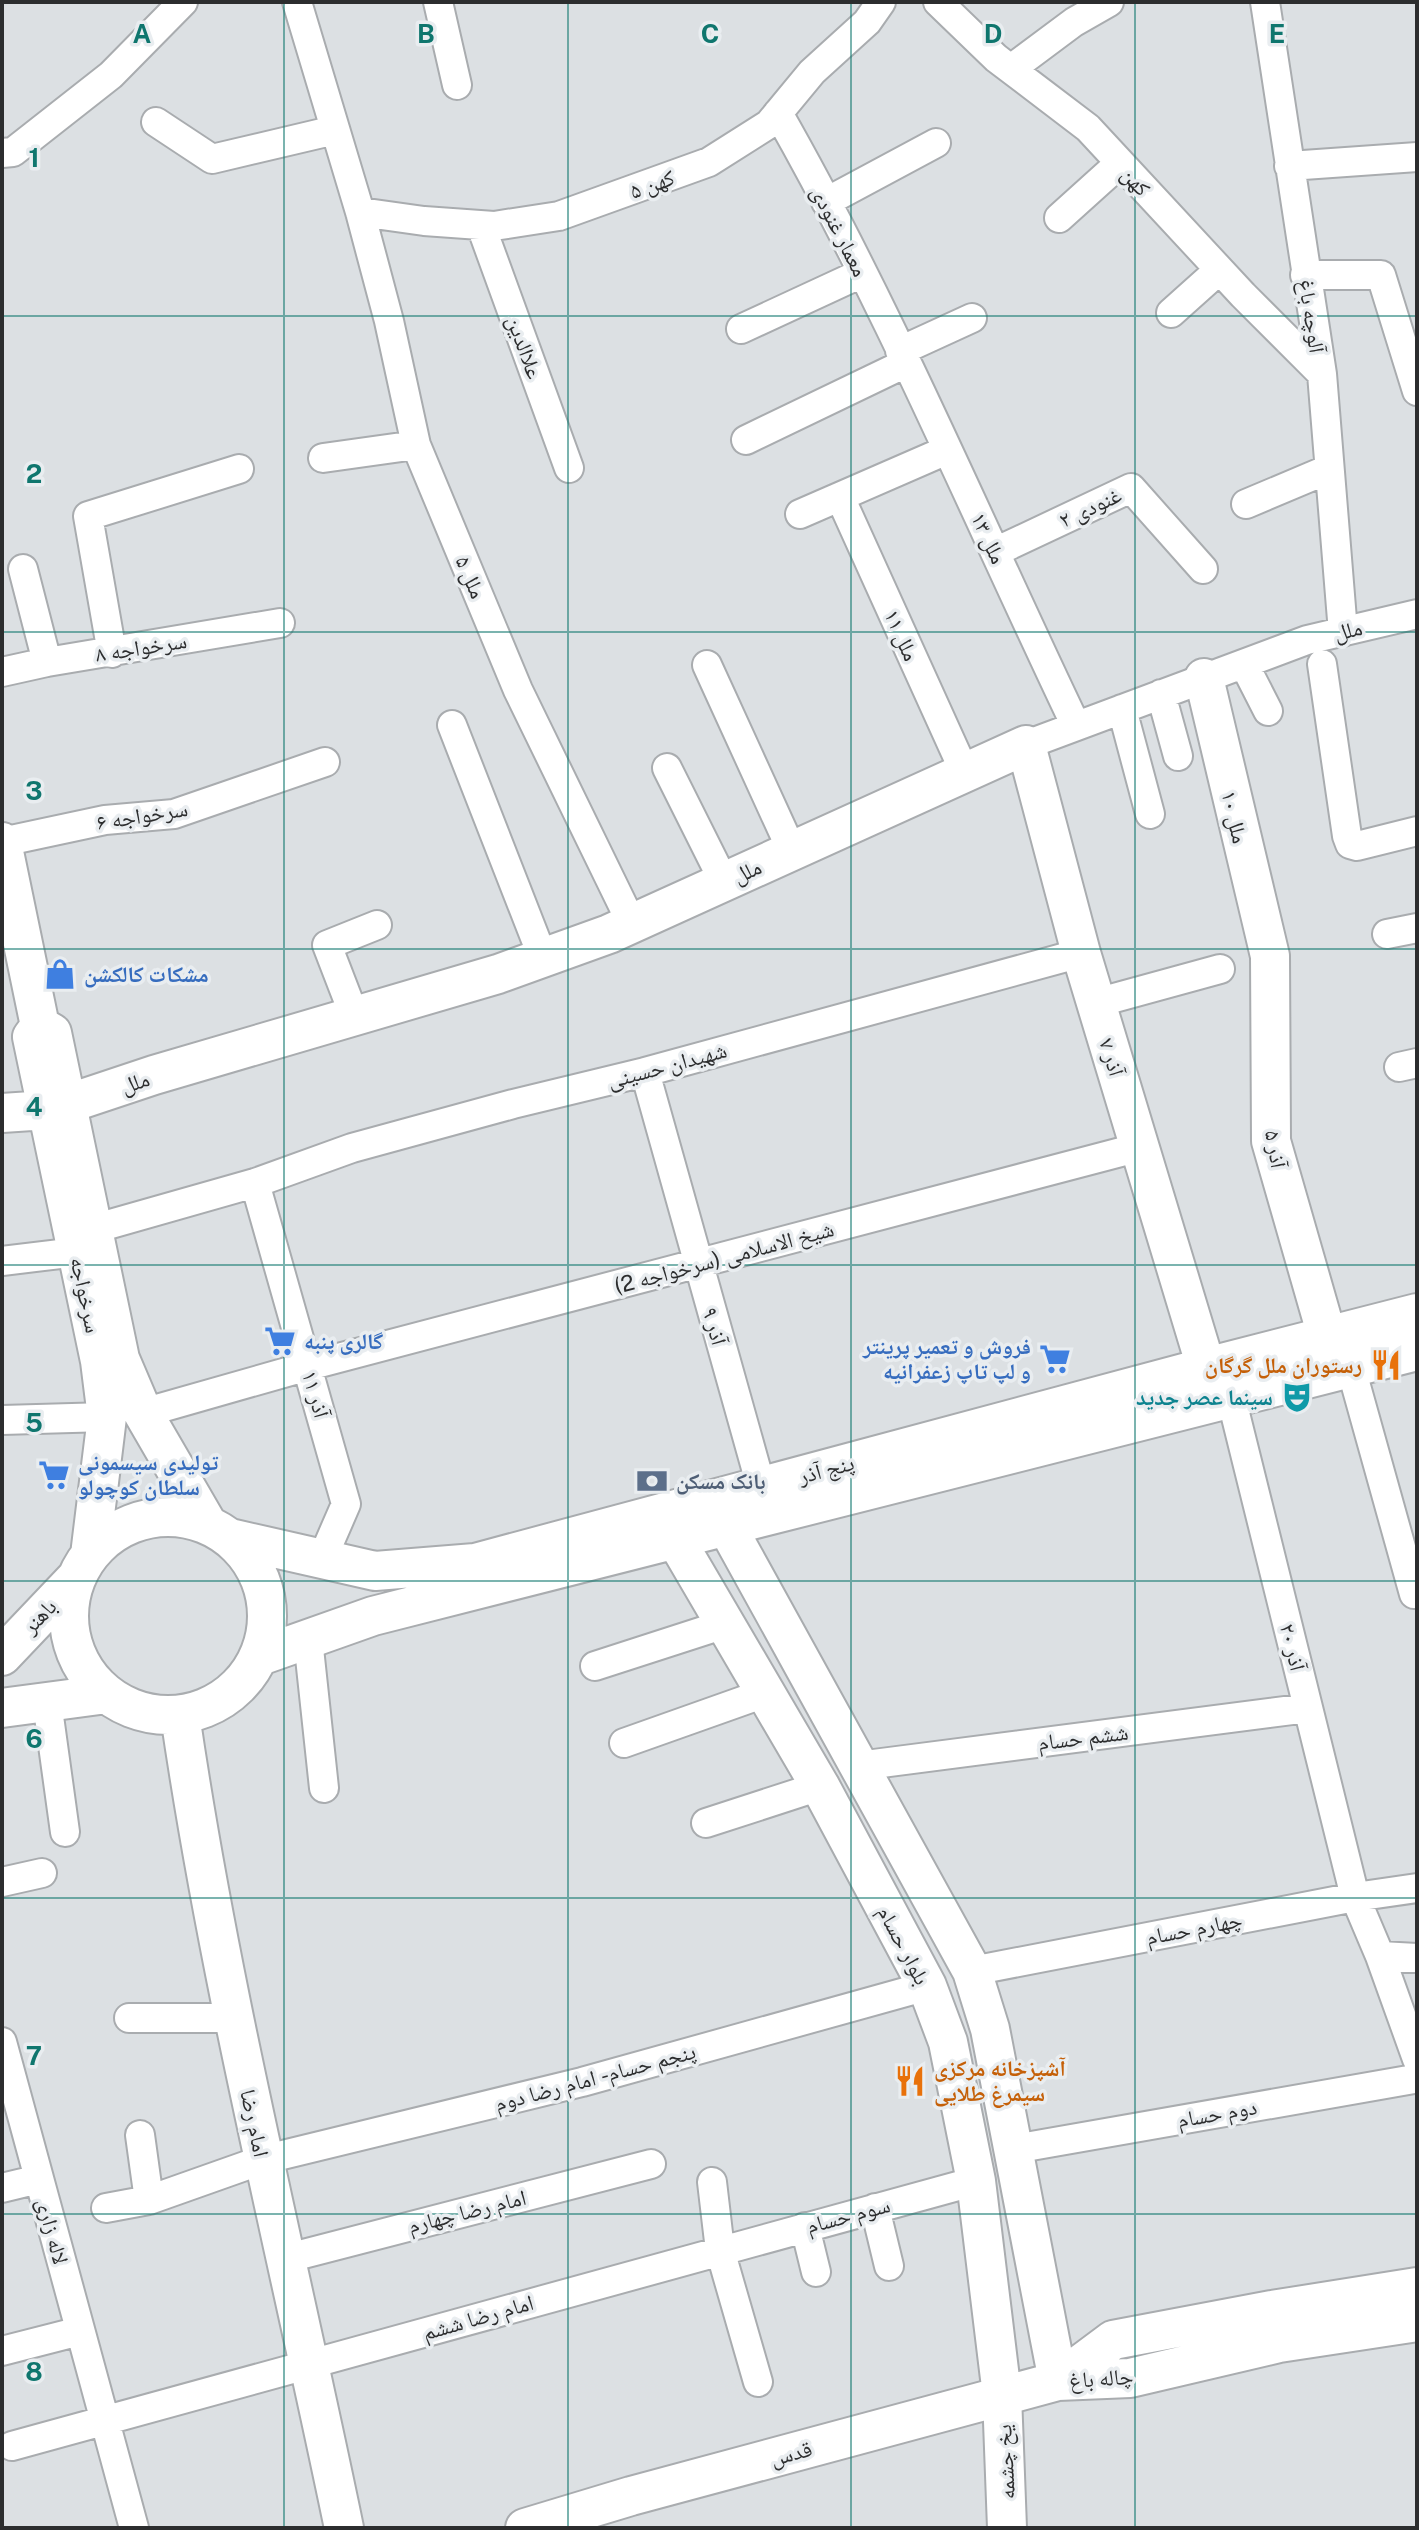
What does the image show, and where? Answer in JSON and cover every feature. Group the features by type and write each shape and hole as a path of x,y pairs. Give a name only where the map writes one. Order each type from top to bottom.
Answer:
{"main road":[{"name":"۱۰ ملل","path":"1204,678 1270,956"},
{"name":"ملل","path":"2,1113 57,1107 543,958 632,924 1026,745"},
{"name":"آذر ۷","path":"1026,745 1081,953 1206,1367"},
{"name":"سرخواجه","path":"2,842 85,1241 120,1359 125,1415 219,1532"},
{"name":"آذر ۵","path":"1270,956 1271,1141 1327,1336"},
{"name":"پنج آذر","path":"219,1532 375,1571 475,1563 1417,1313"},
{"name":"پنج آذر","path":"260,1656 373,1616 1417,1351"},
{"path":"83,1566 109,1537 131,1524 157,1518 183,1518 219,1532 248,1557 261,1580 268,1605 267,1631 260,1656 247,1678 228,1696 205,1709 180,1715 154,1715 129,1708 107,1694 88,1676 76,1653 69,1628 70,1602 125,1415"},
{"path":"726,1525 972,1971 990,2029 1058,2381"},
{"name":"بلوار حسام","path":"676,1540 820,1786 927,1986 948,2042 976,2181 1002,2395"},
{"name":"باهنر","path":"2,1656 83,1566"},
{"path":"2,1708 107,1694"},
{"name":"امام رضا","path":"180,1715 195,1820 233,2018 344,2528"},
{"path":"820,1786 858,1766"},
{"name":"چاله باغ","path":"1058,2381 1113,2340 1417,2287"},
{"name":"چاله باغ","path":"1058,2381 1130,2378 1279,2343 1417,2322"},
{"name":"قدس","path":"525,2528 631,2496 1058,2381"},
{"name":"یخ چشمه","path":"1002,2395 1007,2528"}],"street":[{"path":"2,153 13,152 111,75 183,2"},
{"name":"ملل ۵","path":"297,2 360,212 389,321 416,445 518,690 632,924"},
{"path":"438,2 457,85"},
{"name":"۵ کهن","path":"360,212 481,226 559,216 709,162 769,124 812,72 867,22 881,2"},
{"name":"کهن","path":"938,2 1011,69 1088,128 1219,270 1322,374"},
{"path":"1011,69 1074,22 1109,2"},
{"name":"آلوچه باغ","path":"1265,2 1322,374 1343,632"},
{"name":"معمار غنودی","path":"778,113 903,357"},
{"path":"156,122 212,159 335,130"},
{"path":"826,202 936,143"},
{"path":"1289,166 1417,157"},
{"path":"1059,218 1120,163"},
{"name":"علاالدین","path":"481,226 569,468"},
{"path":"1171,313 1219,270"},
{"path":"741,329 862,273"},
{"path":"1305,275 1381,275 1417,391"},
{"path":"746,440 972,318"},
{"name":"ملل ۱۳","path":"903,357 1076,726"},
{"path":"323,458 416,445"},
{"path":"800,514 947,450"},
{"path":"112,653 88,516 239,469"},
{"path":"1246,504 1329,469"},
{"name":"۲ غنودی","path":"995,552 1131,488 1203,569"},
{"name":"۱۱ ملل","path":"840,497 965,773"},
{"path":"23,569 47,662"},
{"name":"ملل","path":"1026,745 1307,640 1417,614"},
{"name":"۸ سرخواجه","path":"2,672 280,623"},
{"path":"1244,664 1268,711"},
{"path":"1322,664 1350,844 1357,846 1417,831"},
{"path":"707,665 792,851"},
{"path":"1161,694 1178,756"},
{"path":"1122,709 1150,814"},
{"path":"452,725 543,958"},
{"name":"سرخواجه ۶","path":"2,842 105,820 174,814 325,762"},
{"path":"667,768 724,882"},
{"path":"354,1015 327,945 377,925"},
{"path":"1387,934 1417,928"},
{"name":"شهیدان حسینی","path":"2,1261 85,1241 352,1148 1081,953"},
{"path":"1096,1003 1220,969"},
{"name":"۹ آذر","path":"645,1072 761,1486"},
{"name":"شیخ الاسلامی (سرخواجه 2)","path":"2,1420 125,1415 1140,1147"},
{"name":"آذر ۱۱","path":"255,1183 346,1504 323,1557"},
{"path":"1351,1368 1414,1594"},
{"name":"۲۰ آذر","path":"1231,1397 1355,1897 1411,2024 1417,2059"},
{"path":"595,1666 725,1624"},
{"path":"308,1639 324,1788"},
{"path":"624,1743 765,1693"},
{"path":"47,1702 65,1832"},
{"name":"ششم حسام","path":"858,1766 1308,1708"},
{"path":"706,1823 820,1786"},
{"path":"2,1882 42,1873"},
{"name":"چهارم حسام","path":"972,1971 1355,1897 1417,1888"},
{"path":"1380,1956 1417,1958"},
{"name":"پنجم حسام - امام رضا دوم","path":"106,2208 149,2200 262,2160 582,2082 927,1986"},
{"path":"129,2018 233,2018"},
{"name":"لاله زاری","path":"2,2042 134,2528"},
{"name":"دوم حسام","path":"1014,2149 1414,2079 1417,2073"},
{"path":"140,2135 149,2200"},
{"name":"امام رضا چهارم","path":"284,2259 651,2164"},
{"path":"2,2188 39,2179"},
{"name":"سوم حسام","path":"648,2269 976,2181"},
{"path":"712,2182 720,2250 758,2382"},
{"path":"875,2208 889,2266"},
{"path":"805,2227 816,2272"},
{"name":"امام رضا ششم","path":"12,2446 648,2269"},
{"path":"2,2351 80,2331"}],"place":[{"name":"مشکات کالکشن","path":"60,974"},
{"name":"گالری پنبه","path":"280,1341"},
{"name":"فروش و تعمیر پرینتر و لپ تاپ زعفرانیه","path":"1055,1359"},
{"name":"رستوران ملل گرگان","path":"1386,1365"},
{"name":"سینما عصر جدید","path":"1297,1397"},
{"name":"تولیدی سیسمونی سلطان کوچولو","path":"54,1475"},
{"name":"بانک مسکن","path":"652,1481"},
{"name":"آشپزخانه مرکزی سیمرغ طلایی","path":"910,2081"}]}
